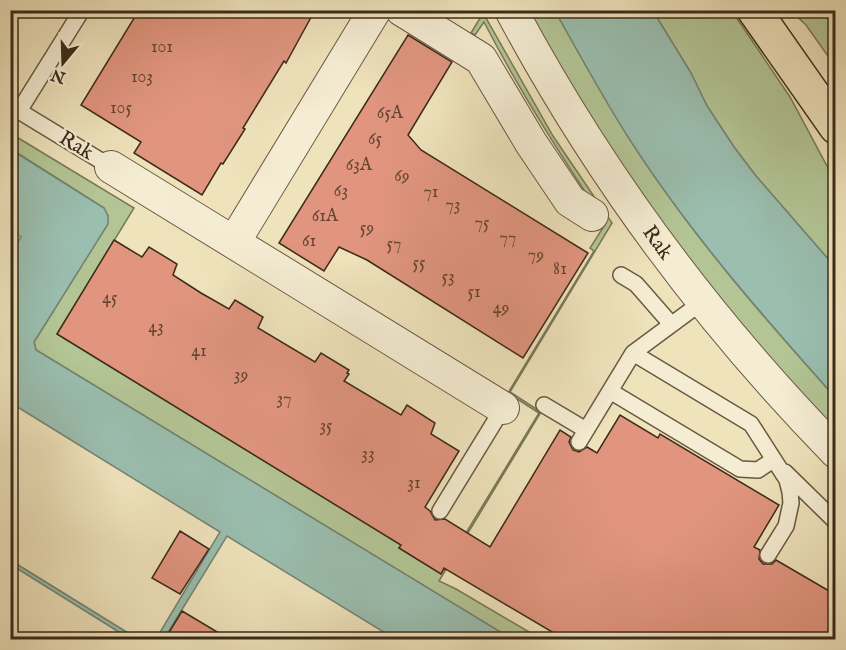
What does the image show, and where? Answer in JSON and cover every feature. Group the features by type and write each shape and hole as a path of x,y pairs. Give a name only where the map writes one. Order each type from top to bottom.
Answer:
{"main road":[{"path":"754,10 836,127"}],"street":[{"path":"234,242 375,10"},
{"path":"402,10 481,59 570,201 592,215"},
{"name":"Rak","path":"511,10 555,90 635,213 702,302 753,363 836,452"},
{"name":"Rak","path":"111,167 503,408"}],"lane":[{"name":"Rak","path":"82,10 20,111 111,167"},
{"path":"621,275 636,284 671,324"},
{"path":"544,405 582,436 633,353 702,302"},
{"path":"633,353 751,424 772,460 787,480 791,503 786,526 768,555"},
{"path":"610,391 740,469 758,470 772,460"},
{"name":"Rak","path":"440,511 503,408"},
{"path":"772,460 836,522"}],"green space":[{"path":"476,11 482,11 553,136 612,223 510,392 541,412 439,581 541,639 512,639 36,350 34,342 107,225 108,216 104,208 11,149 10,133 134,208 57,334 401,545 399,548 441,574 539,413 508,393 594,251 590,248 606,223 542,124 484,22 475,35 471,33 482,15"},
{"path":"527,11 555,11 619,121 676,206 726,272 835,397 835,431 750,335 645,201 584,109"},
{"path":"653,11 732,11 790,97 835,181 835,267 756,176 734,147 707,106 691,73"},
{"path":"791,11 823,11 835,30 835,66 806,25"}],"shaded area":[{"path":"555,11 653,11 691,73 707,106 734,147 756,176 835,267 835,397 753,303 675,206 618,122"},
{"path":"10,149 104,208 108,216 108,224 34,342 36,350 512,639 395,639 227,536 164,639 156,639 220,532 11,403 11,252 21,237 11,230"},
{"path":"15,563 138,639 130,639 13,566"}],"building":[{"path":"139,10 315,10 286,63 284,61 243,128 245,129 202,195 134,153 141,142 81,105"},
{"path":"408,35 452,62 408,135 421,150 588,253 523,358 367,260 339,247 324,271 279,243"},
{"path":"114,240 142,257 149,247 177,264 173,275 201,293 229,309 235,300 263,317 258,328 315,362 321,353 349,370 344,381 401,415 407,405 435,423 431,434 459,451 425,507 435,520 445,519 490,547 560,430 571,437 569,442 573,450 579,452 587,447 597,453 620,415 658,438 660,434 779,505 754,547 760,550 759,559 763,564 772,564 776,560 836,595 836,639 564,639 444,568 441,574 399,548 401,545 57,334"},
{"path":"180,531 209,549 180,594 152,578"},
{"path":"182,611 229,639 165,639"}]}
